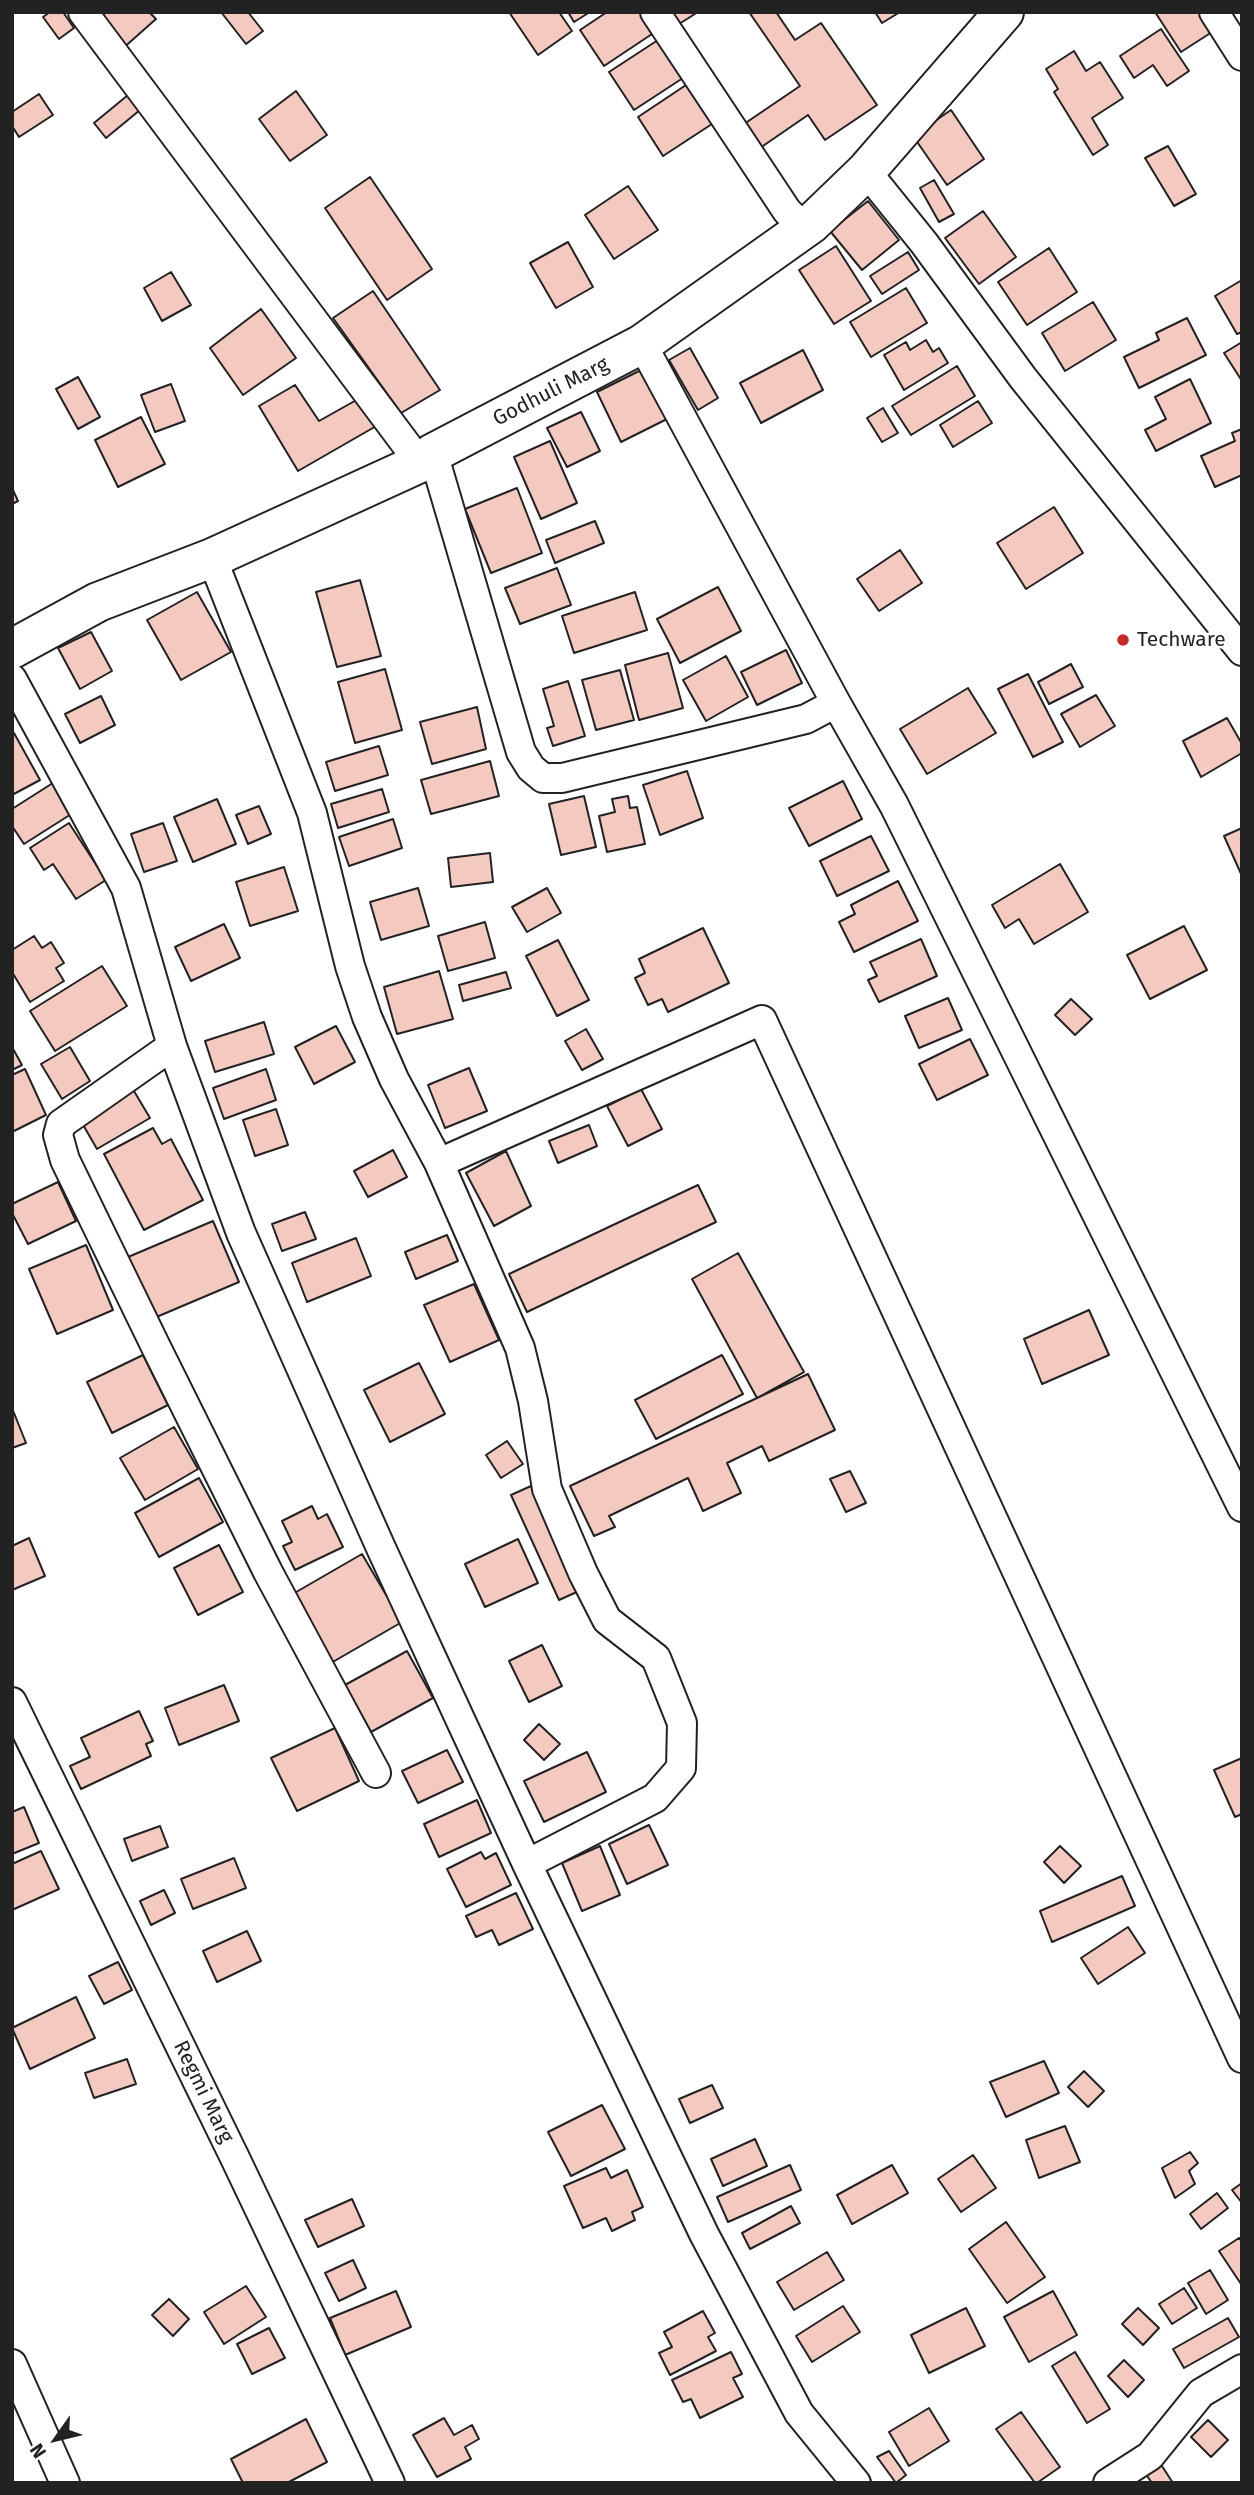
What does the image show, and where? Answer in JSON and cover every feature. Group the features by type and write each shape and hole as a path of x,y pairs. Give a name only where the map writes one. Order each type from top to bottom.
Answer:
{"main road":[{"name":"Godhuli Marg","path":"12,649 98,602 212,558 426,458 642,344 805,229 866,171 1004,12"}],"street":[{"path":"83,12 426,458 521,752 531,768 543,778 562,778 806,719 836,703"},
{"path":"655,12 787,211 805,229"},
{"path":"1214,12 1242,56"},
{"path":"866,171 924,243 1023,377 1242,651"},
{"path":"642,344 894,805 1242,1507"},
{"path":"212,558 312,813 350,966 367,1017 394,1079 439,1163 520,1348 533,1401 547,1489 607,1620 656,1658 682,1723 681,1768 655,1798 527,1864"},
{"path":"12,679 127,888 172,1046 241,1233 381,1548 527,1864 704,2234 792,2401 856,2483"},
{"path":"439,1163 762,1020 1242,2058"},
{"path":"172,1046 61,1124 58,1135 65,1160 268,1573 376,1773"},
{"name":"Regmi Marg","path":"12,1702 390,2483"},
{"path":"12,2364 65,2483"},
{"path":"1108,2483 1150,2456 1201,2393 1242,2369"}],"building":[{"path":"50,12 63,12 74,28 59,39 43,17"},
{"path":"106,12 149,12 156,19 121,50 96,21"},
{"path":"221,12 248,12 263,31 246,44"},
{"path":"509,12 559,12 572,31 538,55"},
{"path":"568,12 590,12 574,22"},
{"path":"607,12 642,12 655,32 604,66 580,30"},
{"path":"671,12 698,12 679,24"},
{"path":"749,12 776,12 795,40 821,23 877,105 825,140 808,115 760,148 744,124 800,86"},
{"path":"875,12 900,12 882,23"},
{"path":"1155,12 1199,12 1212,32 1181,52"},
{"path":"1161,29 1189,71 1167,86 1153,65 1134,78 1120,56"},
{"path":"658,40 683,78 634,110 609,72"},
{"path":"1074,51 1086,71 1100,62 1123,98 1092,118 1108,145 1093,155 1054,92 1058,89 1046,69"},
{"path":"686,85 712,124 663,156 638,117"},
{"path":"296,91 327,135 290,161 259,119"},
{"path":"39,94 53,115 19,137 12,126 12,112"},
{"path":"128,95 140,110 106,138 94,123"},
{"path":"951,110 984,159 947,185 913,136"},
{"path":"1168,146 1196,194 1174,206 1145,158"},
{"path":"370,177 432,269 387,300 325,208"},
{"path":"934,180 954,214 939,222 920,188"},
{"path":"628,186 658,230 614,259 585,215"},
{"path":"868,201 899,240 862,270 830,231"},
{"path":"983,211 1016,257 979,284 945,238"},
{"path":"568,242 593,287 556,308 530,263"},
{"path":"836,246 871,301 834,324 799,270"},
{"path":"1049,248 1077,292 1027,325 998,282"},
{"path":"908,252 919,270 882,294 870,276"},
{"path":"171,272 191,305 162,321 144,288"},
{"path":"1242,280 1242,332 1237,334 1215,296"},
{"path":"906,288 927,323 871,357 850,322"},
{"path":"373,291 440,390 401,413 333,318"},
{"path":"1093,302 1116,340 1065,371 1042,333"},
{"path":"261,309 296,358 243,395 210,348"},
{"path":"1187,318 1206,355 1139,388 1124,357 1159,340 1156,333"},
{"path":"926,340 933,352 939,348 948,363 904,390 884,355 906,342 910,350"},
{"path":"1242,342 1242,381 1224,353"},
{"path":"690,348 718,398 698,410 669,360"},
{"path":"803,350 823,390 761,423 740,383"},
{"path":"957,366 975,396 911,435 892,406"},
{"path":"643,369 667,419 621,442 597,392"},
{"path":"78,377 100,417 78,429 56,389"},
{"path":"1190,379 1211,423 1156,451 1145,430 1166,419 1155,397"},
{"path":"171,384 185,421 155,432 141,395"},
{"path":"295,385 319,421 360,398 378,425 298,471 259,406"},
{"path":"978,401 992,423 953,447 940,425"},
{"path":"883,408 898,433 882,442 867,418"},
{"path":"581,412 600,451 567,467 547,428"},
{"path":"141,417 165,464 118,487 95,440"},
{"path":"1242,429 1242,475 1215,487 1201,456 1235,441 1232,433"},
{"path":"550,441 577,503 541,519 514,457"},
{"path":"12,488 18,501 12,504"},
{"path":"517,488 542,553 491,573 465,509"},
{"path":"1054,507 1083,553 1026,589 997,543"},
{"path":"595,521 604,543 555,563 546,540"},
{"path":"900,550 922,583 879,611 857,579"},
{"path":"557,568 571,605 520,624 505,588"},
{"path":"360,580 381,656 337,667 316,592"},
{"path":"718,587 741,631 680,663 657,619"},
{"path":"197,592 231,652 181,680 147,620"},
{"path":"635,592 647,630 574,653 562,616"},
{"path":"91,632 112,671 80,689 58,648"},
{"path":"786,650 802,683 757,705 741,672"},
{"path":"668,653 683,708 639,720 625,665"},
{"path":"726,656 748,697 706,721 683,680"},
{"path":"1071,664 1083,687 1049,704 1038,682"},
{"path":"385,669 402,730 355,743 338,682"},
{"path":"620,670 634,720 596,730 582,680"},
{"path":"1028,674 1063,742 1033,757 998,689"},
{"path":"568,681 585,736 553,746 547,728 554,726 543,689"},
{"path":"968,688 996,733 927,774 900,729"},
{"path":"1096,695 1115,726 1080,747 1061,714"},
{"path":"101,696 115,725 80,743 65,714"},
{"path":"477,707 486,749 432,764 420,722"},
{"path":"1227,718 1242,744 1242,753 1201,777 1183,741"},
{"path":"14,733 40,780 12,795 12,734"},
{"path":"379,746 388,775 335,791 326,762"},
{"path":"490,761 499,796 431,814 421,780"},
{"path":"687,771 703,818 660,835 643,785"},
{"path":"56,781 76,811 24,844 12,826 12,809"},
{"path":"843,781 862,819 809,846 789,808"},
{"path":"382,789 389,812 338,828 331,804"},
{"path":"584,796 596,847 561,855 549,804"},
{"path":"628,796 630,808 637,807 645,844 607,852 599,816 615,812 612,799"},
{"path":"217,799 236,844 193,862 174,817"},
{"path":"259,806 271,834 248,844 236,815"},
{"path":"393,819 402,848 349,866 339,837"},
{"path":"69,823 106,880 76,899 53,864 44,870 30,848"},
{"path":"163,823 177,861 144,872 131,834"},
{"path":"1242,828 1242,876 1224,836"},
{"path":"871,836 889,871 837,896 820,861"},
{"path":"490,853 493,882 451,887 448,858"},
{"path":"1060,864 1088,912 1034,944 1019,919 1005,928 992,905"},
{"path":"284,867 298,911 250,926 236,882"},
{"path":"898,881 918,921 854,952 839,922 855,914 851,905"},
{"path":"418,888 429,926 381,940 370,902"},
{"path":"547,888 561,913 527,932 512,907"},
{"path":"485,922 495,958 448,971 438,936"},
{"path":"224,924 240,958 191,981 175,947"},
{"path":"1184,926 1207,970 1150,999 1127,955"},
{"path":"703,928 729,983 668,1012 662,999 648,1005 635,978 645,973 639,959"},
{"path":"34,936 42,948 51,942 64,963 56,968 64,981 30,1002 12,972 12,950"},
{"path":"921,939 937,976 879,1002 868,980 877,976 870,962"},
{"path":"558,940 589,1000 557,1016 526,956"},
{"path":"102,966 127,1006 55,1051 30,1011"},
{"path":"439,971 453,1019 397,1034 384,987"},
{"path":"506,972 511,988 463,1001 459,985"},
{"path":"948,998 962,1030 919,1048 905,1016"},
{"path":"1071,999 1092,1019 1075,1035 1055,1015"},
{"path":"264,1022 274,1054 215,1072 205,1041"},
{"path":"336,1026 355,1062 314,1084 295,1047"},
{"path":"586,1029 603,1059 582,1070 565,1041"},
{"path":"970,1039 988,1075 937,1100 919,1064"},
{"path":"12,1047 22,1065 12,1070"},
{"path":"70,1047 90,1081 62,1099 41,1064"},
{"path":"469,1068 487,1111 445,1128 428,1085"},
{"path":"25,1069 46,1115 12,1132 12,1075"},
{"path":"266,1069 276,1100 224,1119 213,1088"},
{"path":"131,1086 150,1118 97,1149 78,1116"},
{"path":"641,1089 662,1129 628,1146 607,1106"},
{"path":"276,1109 288,1145 255,1156 243,1120"},
{"path":"589,1125 597,1146 558,1163 549,1141"},
{"path":"153,1128 162,1144 171,1139 203,1200 144,1230 104,1154"},
{"path":"393,1150 407,1177 368,1197 354,1171"},
{"path":"506,1151 531,1206 494,1226 466,1173"},
{"path":"58,1182 76,1221 28,1244 12,1213 12,1204"},
{"path":"698,1185 716,1222 527,1312 509,1274"},
{"path":"305,1212 316,1239 282,1251 272,1224"},
{"path":"213,1221 239,1282 147,1321 121,1260"},
{"path":"447,1235 458,1261 416,1279 405,1252"},
{"path":"356,1238 371,1276 307,1302 292,1263"},
{"path":"86,1245 113,1310 57,1334 29,1269"},
{"path":"738,1253 804,1372 757,1398 692,1279"},
{"path":"474,1284 499,1340 450,1362 424,1305"},
{"path":"1089,1310 1109,1355 1042,1384 1024,1339"},
{"path":"143,1355 168,1405 112,1433 87,1382"},
{"path":"722,1355 743,1394 656,1439 635,1400"},
{"path":"419,1363 445,1414 390,1442 364,1390"},
{"path":"808,1374 835,1430 769,1461 762,1446 727,1463 741,1493 703,1511 688,1478 609,1516 615,1527 594,1536 570,1486"},
{"path":"12,1408 26,1443 12,1448"},
{"path":"174,1427 198,1469 145,1500 120,1458"},
{"path":"507,1441 523,1464 501,1478 486,1455"},
{"path":"850,1471 866,1503 846,1512 830,1479"},
{"path":"199,1478 223,1522 159,1557 135,1513"},
{"path":"531,1486 579,1591 559,1600 511,1495"},
{"path":"312,1506 318,1519 327,1514 343,1547 295,1570 283,1546 292,1542 282,1521"},
{"path":"29,1538 45,1576 12,1590 12,1546"},
{"path":"518,1539 538,1583 485,1607 465,1564"},
{"path":"219,1545 243,1592 198,1615 174,1568"},
{"path":"362,1554 402,1622 331,1663 291,1595"},
{"path":"542,1645 562,1686 529,1702 509,1661"},
{"path":"407,1651 433,1698 371,1732 345,1685"},
{"path":"224,1685 239,1721 179,1745 165,1708"},
{"path":"139,1711 153,1741 146,1744 151,1756 81,1789 70,1766 90,1757 81,1738"},
{"path":"539,1724 560,1744 544,1760 524,1740"},
{"path":"335,1728 359,1781 297,1811 271,1758"},
{"path":"447,1750 463,1782 418,1803 402,1771"},
{"path":"587,1752 606,1792 544,1822 524,1781"},
{"path":"1242,1758 1242,1814 1235,1817 1214,1770"},
{"path":"477,1800 491,1833 439,1857 424,1824"},
{"path":"24,1807 39,1843 12,1854 12,1812"},
{"path":"649,1825 668,1865 627,1884 609,1844"},
{"path":"160,1826 168,1847 132,1861 124,1839"},
{"path":"600,1846 620,1895 582,1911 562,1863"},
{"path":"1060,1846 1081,1866 1064,1883 1044,1862"},
{"path":"41,1851 59,1889 12,1910 12,1864"},
{"path":"481,1852 485,1859 496,1853 511,1885 466,1907 447,1869"},
{"path":"234,1858 246,1888 193,1909 181,1879"},
{"path":"1122,1876 1135,1906 1052,1942 1040,1911"},
{"path":"164,1890 175,1913 151,1925 140,1901"},
{"path":"516,1893 533,1929 499,1945 492,1930 476,1937 466,1916"},
{"path":"1128,1927 1145,1953 1098,1984 1081,1958"},
{"path":"247,1931 261,1961 217,1982 203,1951"},
{"path":"118,1962 132,1990 104,2004 89,1976"},
{"path":"76,1997 95,2038 30,2069 12,2028"},
{"path":"127,2059 136,2084 94,2098 85,2073"},
{"path":"1044,2061 1059,2093 1006,2117 990,2082"},
{"path":"1084,2071 1104,2091 1088,2107 1068,2087"},
{"path":"712,2085 723,2108 690,2123 679,2099"},
{"path":"602,2105 625,2149 571,2176 548,2132"},
{"path":"1065,2126 1080,2162 1039,2178 1026,2140"},
{"path":"755,2139 767,2166 723,2186 711,2159"},
{"path":"1190,2152 1198,2163 1189,2171 1195,2184 1175,2198 1162,2168"},
{"path":"973,2155 996,2188 961,2212 938,2179"},
{"path":"790,2165 801,2190 728,2222 717,2197"},
{"path":"892,2165 908,2193 852,2224 837,2195"},
{"path":"606,2168 611,2178 627,2170 643,2207 632,2212 635,2220 612,2231 606,2218 583,2228 564,2186"},
{"path":"1242,2183 1242,2203 1232,2190"},
{"path":"1217,2193 1228,2208 1201,2229 1190,2214"},
{"path":"352,2199 364,2226 318,2247 305,2220"},
{"path":"791,2206 800,2223 750,2249 742,2233"},
{"path":"1006,2222 1045,2277 1007,2303 969,2249"},
{"path":"1239,2238 1242,2241 1241,2284 1219,2251"},
{"path":"827,2252 844,2280 794,2310 777,2282"},
{"path":"353,2260 366,2288 339,2301 325,2273"},
{"path":"1210,2270 1228,2300 1206,2314 1188,2283"},
{"path":"246,2286 266,2317 224,2344 204,2312"},
{"path":"1184,2288 1197,2308 1172,2324 1159,2304"},
{"path":"396,2291 411,2327 345,2355 330,2318"},
{"path":"1053,2291 1077,2335 1029,2362 1004,2317"},
{"path":"169,2299 189,2319 173,2336 152,2315"},
{"path":"843,2306 860,2332 812,2362 796,2336"},
{"path":"966,2308 985,2346 929,2373 911,2335"},
{"path":"1138,2308 1159,2328 1143,2345 1122,2324"},
{"path":"703,2311 715,2333 708,2337 716,2351 670,2375 659,2353 672,2347 664,2332"},
{"path":"1228,2318 1239,2337 1184,2368 1173,2349"},
{"path":"269,2328 285,2358 252,2374 237,2344"},
{"path":"731,2352 742,2374 733,2378 743,2397 700,2418 691,2399 683,2402 672,2380"},
{"path":"1075,2352 1110,2409 1087,2423 1052,2366"},
{"path":"1124,2360 1144,2380 1128,2397 1108,2376"},
{"path":"929,2408 949,2441 909,2466 889,2432"},
{"path":"1021,2412 1060,2467 1037,2483 996,2429"},
{"path":"444,2418 454,2435 472,2425 479,2439 465,2447 471,2459 437,2477 413,2435"},
{"path":"306,2419 327,2462 287,2483 243,2483 231,2459"},
{"path":"1208,2420 1228,2440 1211,2457 1191,2437"},
{"path":"889,2451 906,2475 896,2483 877,2457"},
{"path":"1160,2463 1173,2483 1152,2483 1145,2473"}],"place":[{"name":"Techware","path":"1123,640"}]}
